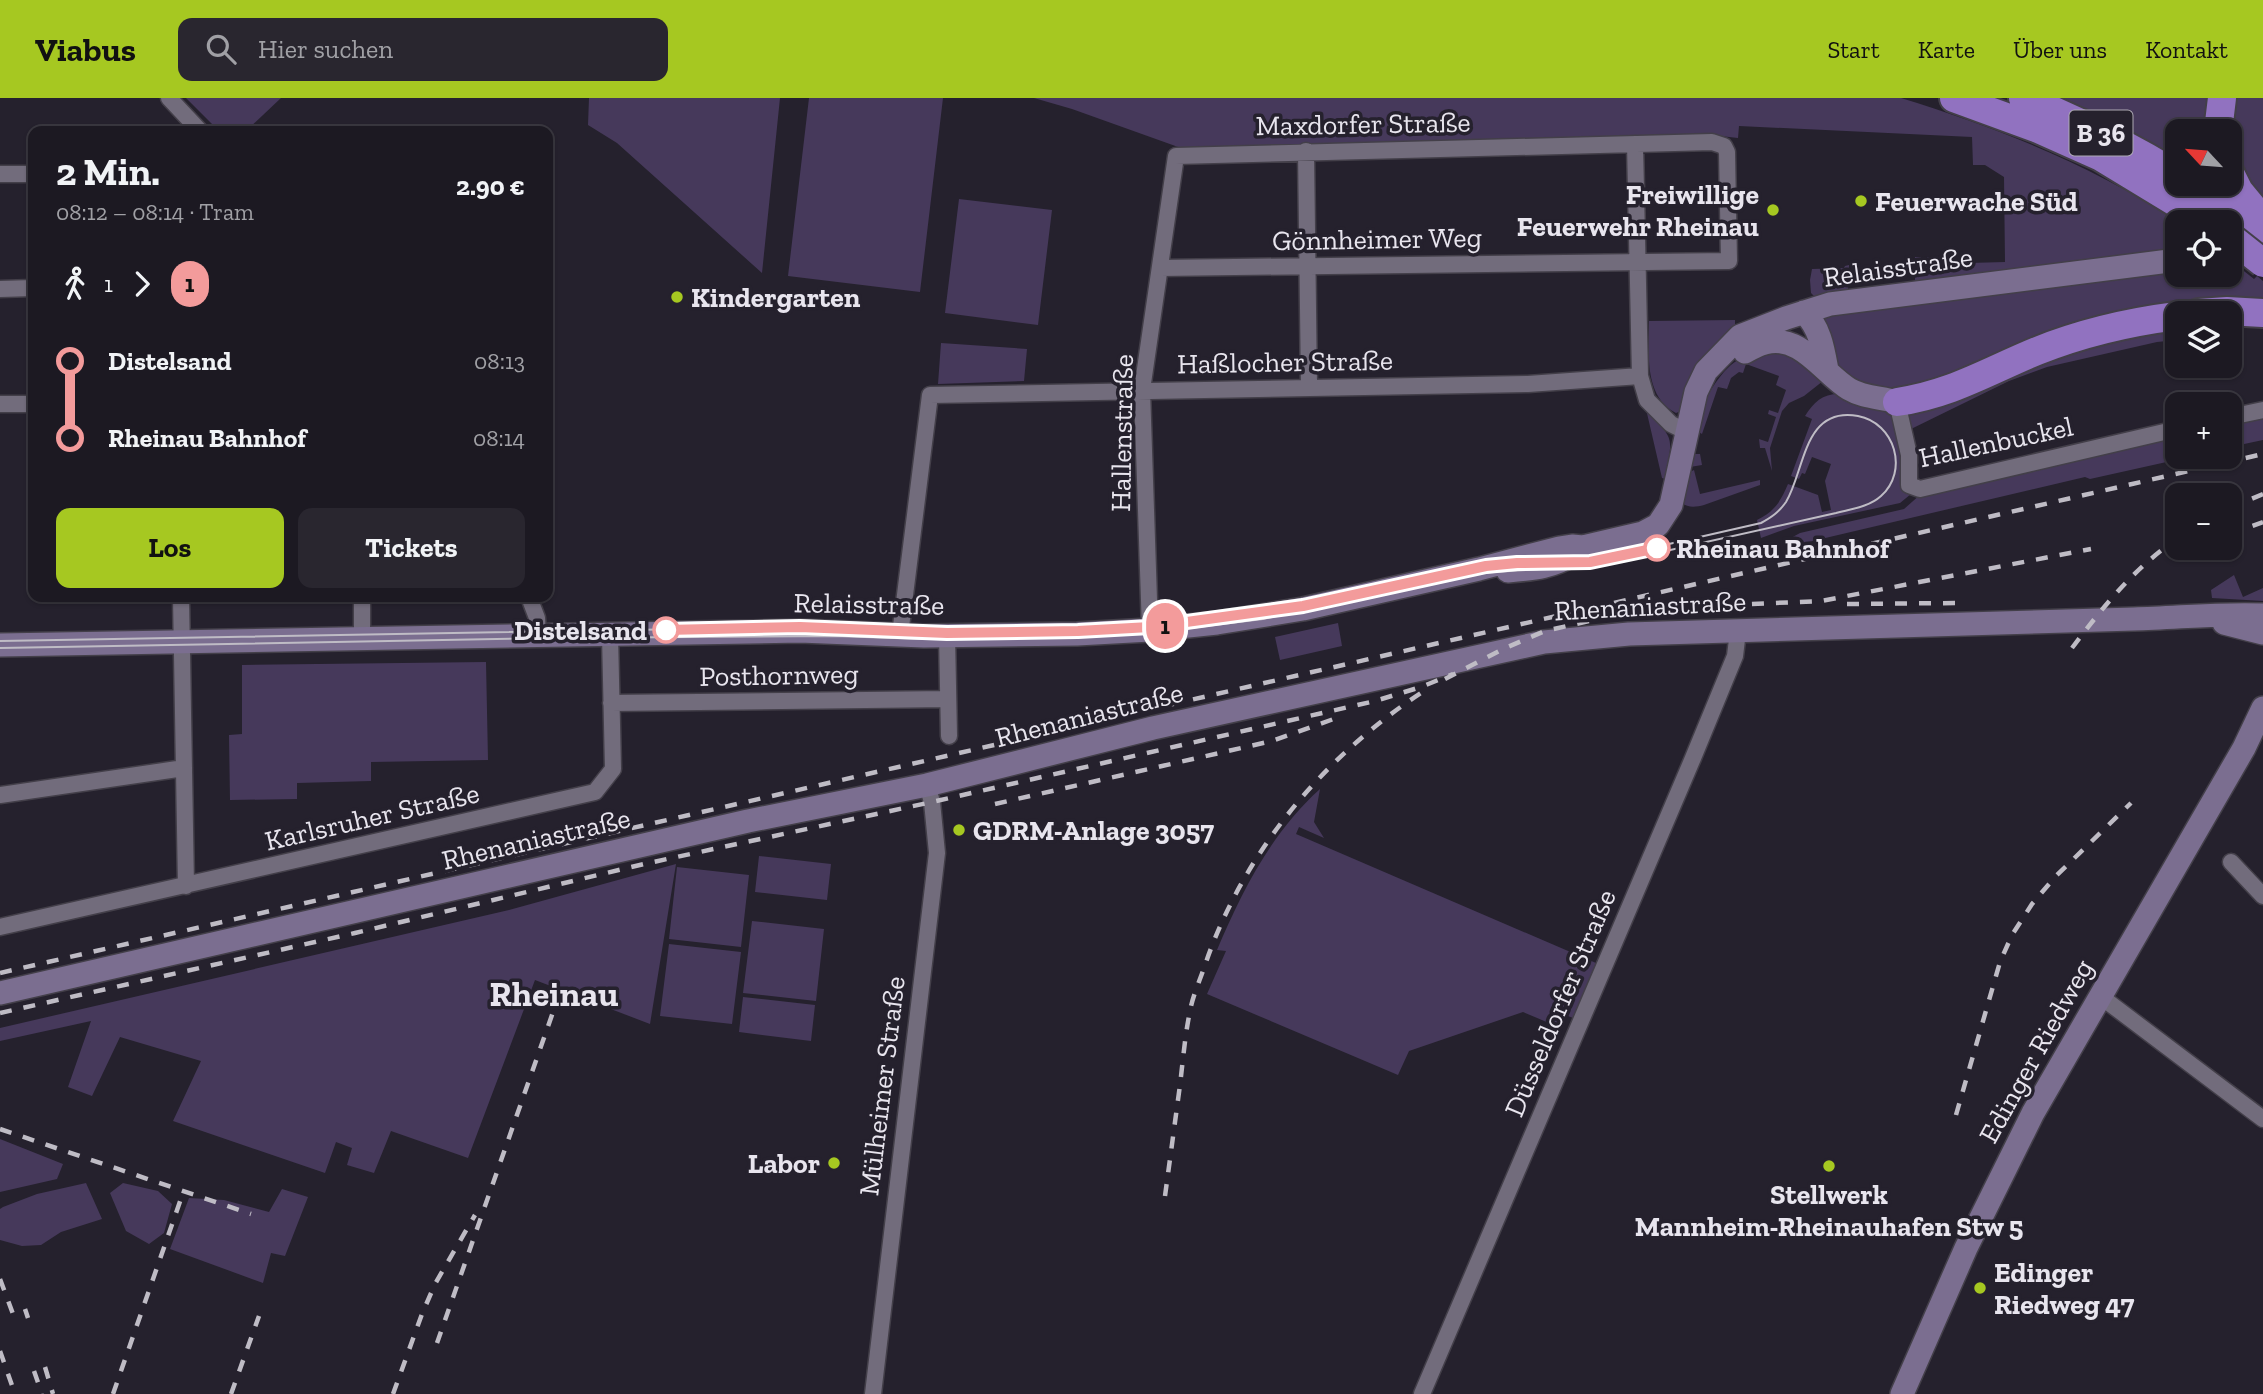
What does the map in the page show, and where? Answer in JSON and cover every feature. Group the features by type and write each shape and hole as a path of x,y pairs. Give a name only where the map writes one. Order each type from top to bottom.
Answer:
{"highway":[{"name":"B 36","path":"1954,98 2036,128 2101,157 2188,210"},
{"name":"B 36","path":"2023,98 2123,144 2165,168"},
{"path":"2219,119 2222,98"},
{"path":"2206,196 2254,233"},
{"path":"2241,196 2263,263"},
{"path":"2242,312 2263,313"},
{"path":"1897,402 1937,395 2070,339 2165,318"}],"main road":[{"name":"Relaisstraße","path":"0,645 825,631 947,636 1090,634 1222,622 1290,611 1479,569 1508,571 1546,568 1562,562 1583,547 1643,533 1663,520 1674,496 1696,392 1713,363 1740,336 1804,312 1852,301 2165,262"},
{"name":"Relaisstraße","path":"1804,312 1804,336 1819,362"},
{"name":"Relaisstraße","path":"1689,422 1711,383 1740,354 1756,332"},
{"name":"Relaisstraße","path":"1740,354 1766,342 1780,342 1819,362 1838,380 1858,393 1897,402"},
{"name":"Rhenaniastraße","path":"0,993 735,824 927,785 1153,728 1503,649 1571,638 2208,617 2229,625 2260,631"},
{"name":"Edinger Riedweg","path":"1902,1394 1994,1189 2033,1113 2244,748 2263,708"},
{"name":"Edinger Riedweg","path":"2244,748 2263,726"}],"street":[{"path":"169,98 195,126"},
{"name":"Maxdorfer Straße","path":"1176,156 1712,142 1724,146 1727,152 1729,261 1637,262"},
{"path":"1635,144 1640,376 1647,400 1671,424 1689,422"},
{"path":"1306,151 1309,387"},
{"name":"Hallenstraße","path":"1150,630 1142,390 1176,156"},
{"path":"0,174 28,174"},
{"name":"Gönnheimer Weg","path":"1160,268 1637,262"},
{"path":"0,289 28,288"},
{"name":"Haßlocher Straße","path":"900,635 930,395 1528,384 1640,376"},
{"name":"Hallenbuckel","path":"1897,402 1909,455 1909,485 1920,489 2165,432"},
{"path":"0,404 28,404"},
{"path":"2242,414 2263,410"},
{"path":"181,602 186,886"},
{"path":"362,602 362,639"},
{"path":"531,602 537,618 538,635"},
{"name":"Düsseldorfer Straße","path":"1422,1394 1693,758 1735,656 1738,631"},
{"name":"Karlsruher Straße","path":"0,927 595,792 613,769 610,635"},
{"path":"947,636 949,736"},
{"name":"Posthornweg","path":"611,703 948,699"},
{"path":"0,795 184,768"},
{"name":"Mülheimer Straße","path":"873,1394 937,853 932,802 927,785"},
{"path":"2231,862 2263,896"},
{"path":"2100,996 2263,1119"}],"shaded area":[{"path":"186,98 281,98 251,126 214,126"},
{"path":"589,98 780,98 762,273 617,143 588,125"},
{"path":"809,98 943,98 920,292 788,276"},
{"path":"1034,98 1901,98 1974,122 2044,150 2146,202 2165,214 2165,254 1915,282 1915,257 1932,257 1932,264 2005,262 2004,177 1985,165 1973,165 1972,137 1739,126 1738,138 1711,135 1181,148"},
{"path":"2063,98 2212,98 2210,119 2165,119 2165,152"},
{"path":"2232,98 2263,98 2263,205 2242,174 2242,119 2231,119"},
{"path":"959,199 1052,210 1038,325 945,313"},
{"path":"1849,265 1848,291 1816,298 1811,293 1812,269 1844,268"},
{"path":"2165,270 2165,287 2242,287 2242,270 2254,279 2257,276 2263,281 2263,301 2165,301 2165,305 2130,311 1902,398 1858,385 1832,362 1818,318 1824,313"},
{"path":"1735,320 1735,333 1681,411 1676,413 1665,405 1653,384 1649,359 1649,321"},
{"path":"2165,325 2165,341 2047,367 2009,381 1909,430 1906,417 1909,405 2015,365"},
{"path":"941,343 1027,349 1024,381 938,384"},
{"path":"1789,351 1823,381 1804,396 1789,403 1782,411 1770,448 1772,471 1765,448 1760,448 1759,439 1768,442 1776,417 1768,414 1769,410 1778,413 1786,390 1776,385 1779,376 1746,364 1743,373 1739,372 1731,378 1727,389 1718,387 1702,434 1699,432 1704,413 1700,411 1718,379 1737,360 1755,353"},
{"path":"1839,394 1892,412 1903,456 1907,493 1911,494 1900,503 1794,526 1761,538 1757,520 1776,505 1788,484 1818,495 1822,512 1831,510 1825,481 1831,464 1812,457 1805,474 1802,473 1799,479 1791,476 1812,419 1805,416 1819,400 1828,395"},
{"path":"1646,409 1669,440 1665,479 1662,478"},
{"path":"2263,415 2263,440 2242,444 2242,420"},
{"path":"2165,439 2165,462 2090,479 2085,477 1787,547 1789,539 1800,533 1904,509 1921,494"},
{"path":"1700,454 1702,465 1690,467 1690,472 1694,470 1700,494 1760,480 1760,485 1704,505 1684,505 1682,503 1691,455"},
{"path":"2234,575 2243,597 2263,588 2263,601 2212,598 2211,590"},
{"path":"1338,623 1342,646 1280,660 1275,637"},
{"path":"486,662 488,760 371,762 371,781 297,783 297,799 230,800 229,735 242,734 242,665"},
{"path":"1320,789 1314,822 1324,838 1299,827 1296,834 1596,963 1573,1018 1568,1016 1556,1026 1523,1012 1409,1051 1398,1075 1207,994 1226,951 1217,950 1248,884 1287,824"},
{"path":"759,856 831,864 827,900 755,892"},
{"path":"676,864 650,1024 535,980 468,1158 391,1131 374,1173 347,1165 352,1148 336,1142 325,1173 173,1121 201,1061 120,1037 92,1096 68,1087 91,1021 0,1041 0,1028 509,910"},
{"path":"677,867 749,875 741,947 669,939"},
{"path":"752,921 824,929 816,1001 743,993"},
{"path":"669,944 741,952 732,1024 660,1016"},
{"path":"743,997 815,1005 811,1041 739,1032"},
{"path":"0,1139 63,1164 57,1179 0,1192"},
{"path":"86,1183 102,1219 61,1232 41,1245 22,1246 0,1240 0,1209 3,1207 37,1194"},
{"path":"123,1183 158,1191 172,1204 164,1233 149,1244 126,1231 110,1193"},
{"path":"282,1189 308,1197 285,1256 271,1253 263,1283 170,1249 189,1198 224,1200 269,1212"}],"tram line":[{"path":"0,641 800,627 947,633 1117,630 1262,614 1479,567 1517,563 1590,562 1761,523 1781,509 1786,502 1808,444 1816,431 1826,421 1840,416 1858,416 1871,420 1881,428 1894,449 1896,462 1890,486 1881,496 1865,505 1836,513 1603,565 1478,573 1263,619 1150,633 1031,638 554,638 0,648"},
{"name":"1","path":"666,630 800,627 947,633 1117,630 1262,614 1486,566 1590,562 1657,548"}],"railway":[{"path":"0,973 2263,454"},
{"path":"2242,503 2263,494"},
{"path":"2242,530 2263,522"},
{"path":"2072,648 2133,575 2165,547"},
{"path":"1704,606 1821,601 2091,549"},
{"path":"1847,604 1958,603"},
{"path":"1445,679 1545,631 1611,616"},
{"path":"0,1013 644,864 932,802 1375,701 1453,674"},
{"path":"1165,1196 1191,1005 1222,923 1242,883 1265,845 1321,776 1353,745 1424,691"},
{"path":"995,804 1272,741 1342,716"},
{"path":"1956,1115 2000,962 2012,935 2032,904 2055,877 2131,803"},
{"path":"437,1343 559,995"},
{"path":"0,1129 251,1214"},
{"path":"113,1394 184,1190"},
{"path":"393,1394 435,1284 475,1215"},
{"path":"0,1279 16,1322"},
{"path":"25,1309 28,1318"},
{"path":"231,1394 259,1316"},
{"path":"0,1351 15,1394"},
{"path":"45,1367 53,1394"},
{"path":"34,1371 42,1394"}],"place":[{"name":"Feuerwache Süd","path":"1861,201"},
{"name":"Freiwillige Feuerwehr Rheinau","path":"1773,210"},
{"name":"Kindergarten","path":"677,297"},
{"name":"Rheinau Bahnhof","path":"1657,548"},
{"name":"Distelsand","path":"666,630"},
{"name":"GDRM-Anlage 3057","path":"959,830"},
{"name":"Labor","path":"834,1163"},
{"name":"Stellwerk Mannheim-Rheinauhafen Stw 5","path":"1829,1166"},
{"name":"Edinger Riedweg 47","path":"1980,1288"}],"district":[{"name":"Rheinau","path":"554,994"}]}
